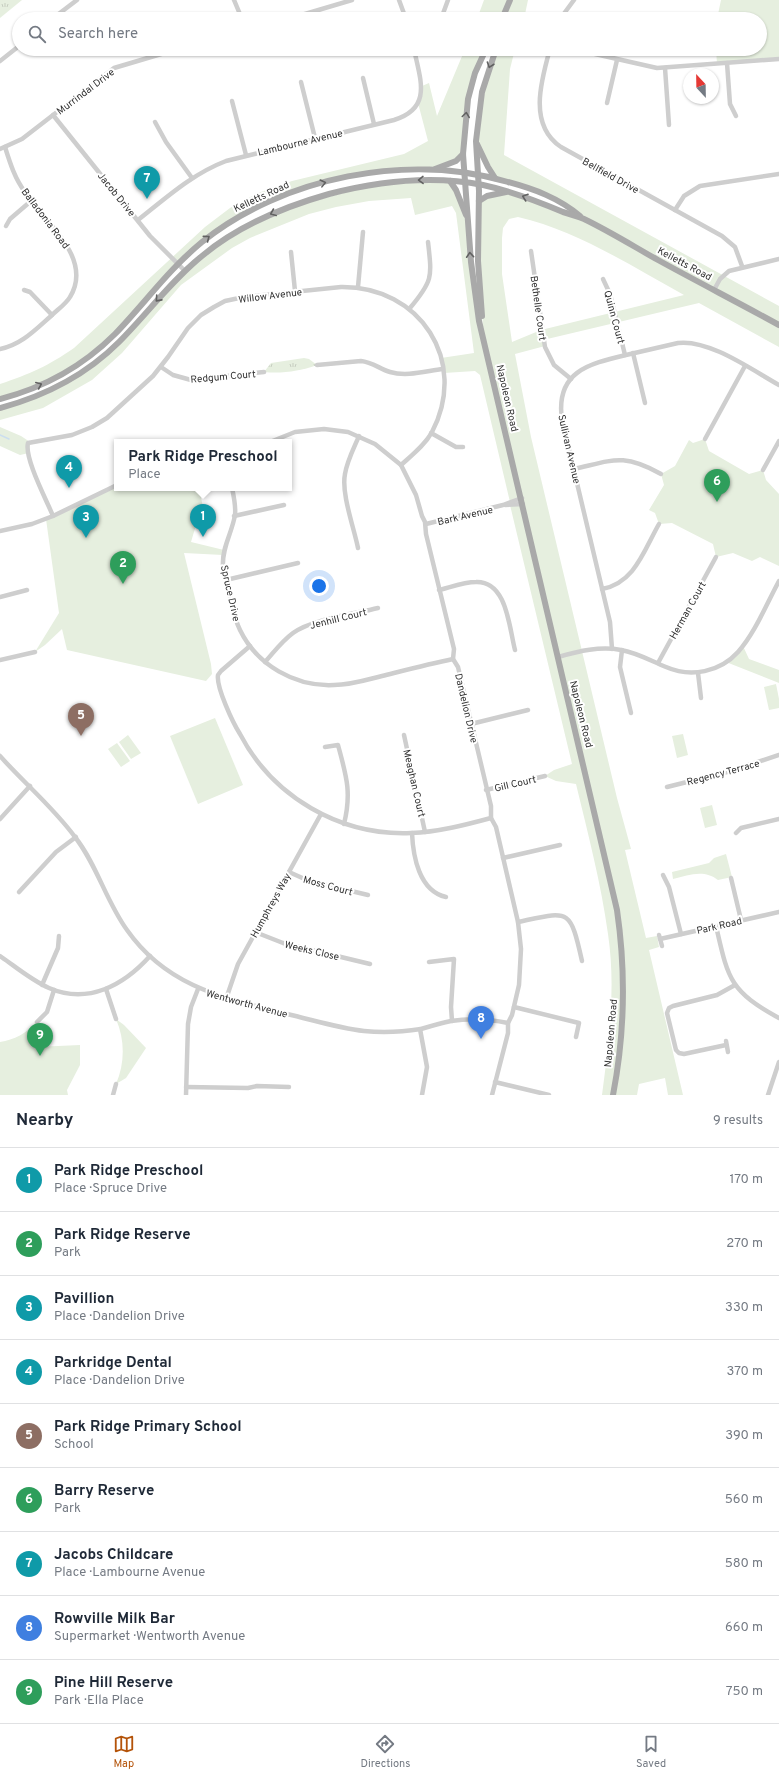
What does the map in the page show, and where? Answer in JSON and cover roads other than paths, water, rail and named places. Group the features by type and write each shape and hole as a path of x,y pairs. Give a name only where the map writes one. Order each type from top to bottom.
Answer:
{"main road":[{"path":"505,12 510,0"},
{"name":"Napoleon Road","path":"483,56 468,99 463,154 475,298 610,875 621,939 623,1009 614,1095"},
{"name":"Napoleon Road","path":"484,341 478,261 479,201 476,141 482,92 494,56"},
{"path":"476,141 488,167 495,178"},
{"path":"433,169 456,161 463,154"},
{"name":"Kelletts Road","path":"0,399 44,383 88,357 114,334 178,264 201,243 224,226 255,208 283,196 319,184 375,172 433,169 465,172 495,178 547,196 573,210 582,218"},
{"name":"Kelletts Road","path":"0,408 47,392 89,368 119,343 185,271 202,255 236,231 263,217 290,206 339,192 377,184 417,180 466,182 508,192 582,218 779,326"},
{"path":"450,182 456,190 468,220"},
{"path":"479,201 487,196 508,192"}],"street":[{"path":"61,12 77,0"},
{"path":"234,0 239,12"},
{"path":"312,12 352,0"},
{"path":"399,0 403,12"},
{"path":"444,12 448,0"},
{"path":"565,12 574,0"},
{"path":"0,60 12,51"},
{"name":"Murrindal Drive","path":"2,148 22,139 114,68 154,56"},
{"name":"Lambourne Avenue","path":"138,220 192,178 216,164 246,155 406,115 414,109 418,103 421,93 422,86 416,56"},
{"name":"Bellfield Drive","path":"548,56 544,72 540,111 542,124 548,137 561,148 726,238 734,247 742,266"},
{"path":"601,56 647,67 665,68 779,59"},
{"path":"607,103 617,60"},
{"path":"726,63 731,107 736,116"},
{"path":"665,68 669,125"},
{"path":"363,78 374,124"},
{"path":"301,82 314,138"},
{"path":"232,100 246,155"},
{"name":"Jacob Drive","path":"54,115 150,236 185,271"},
{"path":"155,122 168,145 192,178"},
{"name":"Balladonia Road","path":"0,349 11,346 24,339 52,315 70,296 76,282 76,265 67,246 31,201 19,182 2,148"},
{"path":"675,210 684,196 700,186 779,174"},
{"path":"6,226 10,219 31,201"},
{"path":"358,287 363,232"},
{"path":"410,308 425,290 430,280 431,268 428,242"},
{"name":"Bethelle Court","path":"532,251 545,347 554,365 571,379"},
{"path":"291,252 295,291"},
{"path":"714,290 720,279 726,273 742,266 779,259"},
{"name":"Quinn Court","path":"603,279 610,294 625,355"},
{"name":"Willow Avenue","path":"54,516 34,472 28,443 32,441 67,437 99,423 115,412 161,367 188,328 201,315 214,306 238,298 295,291 358,287 384,294 410,308 426,326 435,342 443,369 443,400 431,433 417,451 401,465"},
{"path":"24,290 30,292 52,315"},
{"name":"Sullivan Avenue","path":"612,649 611,630 561,411 564,393 571,379 589,365 678,343 694,343 708,347 779,385"},
{"path":"633,353 645,403"},
{"path":"317,365 361,361 367,362 389,372 402,374 443,369"},
{"path":"705,439 744,366"},
{"name":"Redgum Court","path":"161,367 172,375 191,380 264,372"},
{"name":"Dandelion Drive","path":"277,439 286,435 314,428 339,430 359,436 375,444 401,465 413,488 426,524 426,534 454,649 453,658 458,667 486,790 492,810 491,818 496,827 518,922 520,964 514,1007 512,1017 508,1023 508,1033 492,1095"},
{"path":"431,433 456,447 463,448"},
{"path":"358,548 345,490 344,479 347,466 359,436"},
{"path":"763,470 779,441"},
{"path":"574,469 609,461 623,460 638,462 661,474"},
{"path":"0,531 32,524 54,516 114,486"},
{"name":"Spruce Drive","path":"232,491 234,516 224,550 223,562 226,580 237,623 250,646 265,662 282,674 300,681 320,685 333,685 355,682 453,658"},
{"name":"Bark Avenue","path":"426,524 522,501"},
{"path":"234,516 284,505"},
{"path":"602,589 619,584 632,573 658,524"},
{"name":"Herman Court","path":"658,663 716,557"},
{"path":"226,580 298,563"},
{"path":"558,657 588,650 612,649 639,654 676,671 698,673 718,667 738,651 748,639 779,580"},
{"path":"440,590 476,582 488,584 495,588 503,601 515,650"},
{"path":"0,597 27,590"},
{"name":"Jenhill Court","path":"265,662 284,640 298,630 311,624 378,608"},
{"path":"250,646 218,675 218,682 234,722 255,758 274,780 291,795 321,814 344,824 382,832 425,832 491,818"},
{"path":"622,650 620,667 631,713"},
{"path":"0,660 35,652"},
{"path":"698,673 701,698"},
{"path":"212,674 218,675"},
{"path":"471,724 528,710"},
{"name":"Meaghan Court","path":"404,735 425,832"},
{"path":"325,747 338,745 342,759 349,794 344,824"},
{"name":"Regency Terrace","path":"667,787 727,772 779,755"},
{"name":"Wentworth Avenue","path":"0,756 54,809 76,837 89,858 120,920 133,938 150,956 175,976 198,989 226,999 355,1030 389,1032 420,1029 452,1021 485,1020 508,1023"},
{"name":"Gill Court","path":"486,790 544,776"},
{"path":"0,819 30,786"},
{"name":"Humphreys Way","path":"226,999 235,970 321,814"},
{"path":"736,833 741,828 779,819"},
{"path":"412,833 414,858 421,874 431,890 441,896 446,897"},
{"path":"19,892 56,852 76,837"},
{"path":"503,858 560,845"},
{"name":"Moss Court","path":"289,872 309,881 368,895"},
{"path":"663,876 669,887 681,934"},
{"path":"731,878 741,920"},
{"name":"Park Road","path":"662,946 660,937 681,934 779,912"},
{"path":"518,922 553,914 567,918 574,928 582,961"},
{"path":"716,926 726,965 735,985 748,999 779,1018"},
{"name":"Weeks Close","path":"255,932 283,943 370,964"},
{"path":"42,984 58,948 59,936"},
{"path":"0,956 42,984 54,990 78,993 106,989 126,979 150,956"},
{"path":"429,962 454,959 451,1007 452,1021"},
{"path":"728,1052 726,1043 684,1054 679,1053 676,1050 667,1013 669,1008 673,1006 717,995 735,985"},
{"path":"106,989 116,1019"},
{"path":"186,1095 188,1024 191,1007 198,989"},
{"path":"36,1022 47,1012 54,990"},
{"path":"514,1007 579,1023 576,1037"},
{"path":"420,1029 427,1067 422,1095"},
{"path":"768,1095 779,1062"},
{"path":"495,1082 549,1095"},
{"path":"113,1095 116,1084"},
{"path":"186,1087 290,1087"}],"waterway":[{"path":"0,435 9,439"}],"place":[{"name":"Jacobs Childcare","path":"147,199"},
{"name":"Parkridge Dental","path":"69,488"},
{"name":"Barry Reserve","path":"717,502"},
{"name":"Park Ridge Preschool","path":"203,537"},
{"name":"Pavillion","path":"86,538"},
{"name":"Park Ridge Reserve","path":"123,584"},
{"name":"Park Ridge Primary School","path":"81,736"},
{"name":"Rowville Milk Bar","path":"481,1039"},
{"name":"Pine Hill Reserve","path":"40,1056"}]}
